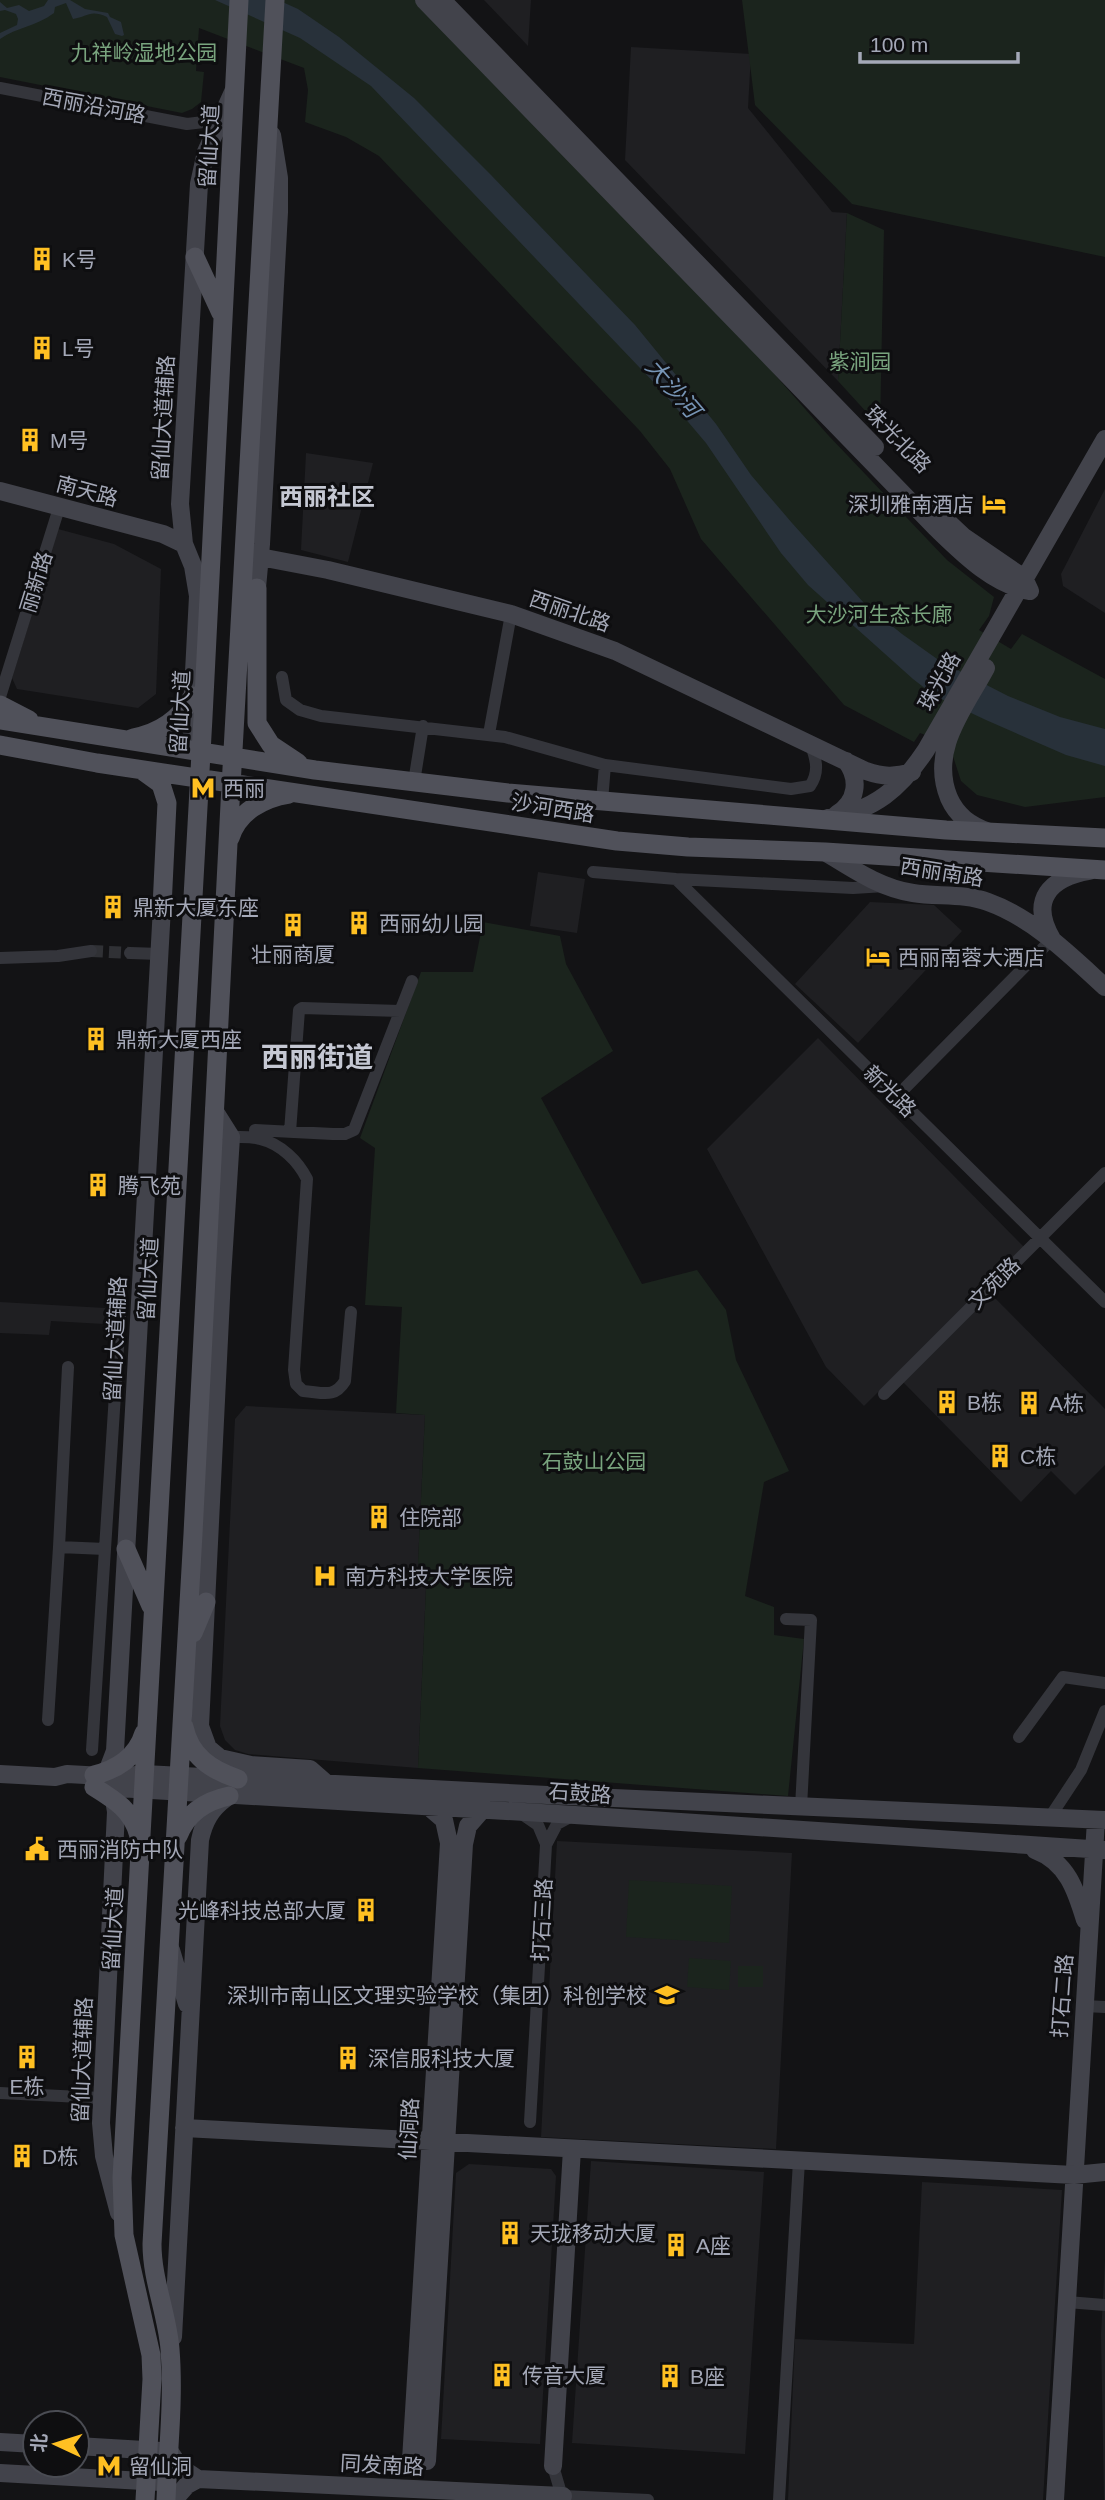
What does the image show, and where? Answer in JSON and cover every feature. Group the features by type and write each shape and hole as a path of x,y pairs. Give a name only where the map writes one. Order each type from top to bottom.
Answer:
{"main road":[{"name":"留仙大道","path":"169,2494 161,2450 151,2355 124,2235 122,2178 239,0"},
{"name":"留仙大道","path":"146,2491 161,2450 171,2380 168,2332 152,2262 275,0"},
{"name":"珠光北路","path":"424,0 935,527 974,562 1024,586"},
{"name":"珠光北路","path":"442,0 944,519 1024,586"},
{"name":"留仙大道辅路","path":"200,751 191,729 198,596 193,566 184,544 181,525 199,184 206,152 234,90"},
{"path":"268,114 280,194 257,588 257,723 271,745 283,755 315,770"},
{"path":"195,257 223,317"},
{"name":"珠光路","path":"821,818 864,807 881,799 900,785 941,737 1105,439"},
{"name":"珠光路","path":"1024,586 1105,462"},
{"name":"南天路","path":"0,491 163,534 184,544"},
{"path":"163,534 181,525"},
{"name":"西丽北路","path":"260,557 328,570 511,614 615,651 877,775 899,776 912,772"},
{"path":"239,638 257,588"},
{"path":"122,739 151,733 165,726 186,708 193,696"},
{"path":"0,705 39,726"},
{"name":"沙河西路","path":"0,720 315,770 414,782 602,801 990,832 1105,838"},
{"name":"珠光路","path":"941,737 943,778 953,806 974,827 990,832"},
{"name":"沙河西路","path":"0,745 142,770 617,841 1103,869"},
{"path":"0,754 36,752"},
{"path":"821,818 848,805 855,789 854,773 846,761"},
{"path":"142,770 161,784 167,803 162,907"},
{"path":"227,846 235,826 248,811 277,796 300,793"},
{"path":"162,907 194,841"},
{"name":"西丽南路","path":"825,852 886,886 914,893 988,902 1052,939 1105,987"},
{"path":"1052,939 1042,917 1044,897 1049,888 1064,878 1103,869"},
{"name":"留仙大道辅路","path":"99,1778 114,1751 162,907"},
{"path":"214,1110 231,1137 200,1726 208,1748 220,1758 234,1763 310,1769 326,1783"},
{"path":"126,1549 153,1611"},
{"path":"187,1651 206,1602"},
{"path":"183,1718 187,1739 198,1756 233,1787"},
{"path":"141,1844 131,1816 114,1800 99,1778 136,1750 147,1722"},
{"name":"石鼓路","path":"0,1774 122,1777 144,1782 233,1787 430,1808 1100,1850"},
{"name":"石鼓路","path":"233,1787 326,1783 1101,1820"},
{"path":"175,1850 181,1828 192,1813 233,1787"},
{"path":"171,2380 200,1840 209,1815 233,1787"},
{"name":"留仙大道辅路","path":"114,1800 116,1812 102,2098 104,2156 124,2235"},
{"name":"仙洞路","path":"419,2460 438,2141 449,1843 444,1820 430,1808"},
{"name":"仙洞路","path":"438,2141 464,1844 468,1826 482,1810"},
{"name":"打石二路","path":"1055,2500 1088,1933 1100,1850 1101,1820"},
{"path":"1018,1845 1042,1853 1061,1867 1075,1889 1088,1933"},
{"path":"1088,1933 1105,1899"},
{"path":"107,1992 136,1924"},
{"path":"170,1932 171,1953 190,2021"},
{"path":"184,2127 1074,2175 1102,2172"},
{"path":"554,2466 572,2149"},
{"path":"0,2442 21,2443"},
{"path":"0,2473 169,2494 198,2479 161,2450 91,2447"},
{"name":"同发南路","path":"198,2479 563,2498"}],"street":[{"name":"西丽沿河路","path":"0,88 187,124 212,121 223,115"},
{"path":"187,124 204,139 206,152"},
{"name":"丽新路","path":"0,697 59,508"},
{"path":"489,734 511,614"},
{"path":"282,677 286,700 300,710 321,716 489,734 605,765 802,788 810,786 816,774 810,743"},
{"path":"414,782 423,726"},
{"path":"602,801 605,765"},
{"path":"593,872 676,880 853,888 886,886"},
{"name":"新光路","path":"676,880 1105,1302"},
{"path":"896,1097 1052,939"},
{"path":"0,958 58,956 91,951"},
{"path":"130,953 160,954"},
{"path":"255,1130 345,1134 354,1130 412,981"},
{"path":"290,1132 299,1010 400,1011"},
{"path":"231,1137 261,1139 288,1154 300,1165 307,1179 294,1370 296,1384 303,1391 340,1391 345,1381 351,1312"},
{"name":"文苑路","path":"884,1394 1105,1172"},
{"path":"92,1750 120,1317"},
{"path":"48,1720 68,1367"},
{"path":"58,1547 105,1549"},
{"path":"786,1619 811,1620 801,1807"},
{"path":"1019,1737 1063,1677 1105,1683"},
{"path":"1050,1817 1081,1770 1105,1711"},
{"path":"517,1812 538,1825 546,1845"},
{"path":"546,1845 556,1824 575,1815"},
{"name":"打石三路","path":"530,2122 546,1845"},
{"path":"1084,2006 1105,2007"},
{"path":"0,2093 102,2098"},
{"path":"779,2500 799,2161"},
{"path":"1067,2302 1105,2305"},
{"path":"554,2466 563,2498 648,2500"}],"shaded area":[{"path":"484,0 531,0 528,46"},
{"path":"631,47 751,54 748,108 832,212 847,213 838,381 625,160"},
{"path":"306,453 373,463 348,562 301,550"},
{"path":"1105,489 1105,613 1063,586 1061,574"},
{"path":"58,529 114,544 161,569 156,694 138,708 17,689 12,678"},
{"path":"538,872 585,879 577,933 530,926"},
{"name":"西丽南蓉大酒店","path":"870,902 934,905 962,931 858,1043 795,984"},
{"path":"818,1038 1024,1247 864,1406 826,1367 707,1149"},
{"path":"991,1294 1105,1409 1105,1465 1075,1495 1051,1471 1021,1502 903,1382"},
{"path":"0,1302 105,1308 104,1324 51,1321 49,1335 0,1333"},
{"name":"南方科技大学医院","path":"246,1406 425,1415 418,1563 426,1588 418,1768 248,1754 235,1750 225,1740 220,1726 235,1419"},
{"name":"深圳市南山区文理实验学校（集团）科创学校","path":"557,1841 792,1853 776,2149 541,2137"},
{"path":"591,2161 764,2172 745,2454 572,2443"},
{"path":"469,2164 551,2169 556,2176 540,2444 441,2439 456,2173"},
{"path":"922,2182 1062,2190 1043,2500 788,2500 795,2339 914,2344"},
{"path":"1105,2259 1105,2500 1104,2500 1101,2335"}],"green space":[{"name":"大沙河生态长廊","path":"0,0 415,0 754,351 828,435 947,560 994,597 989,616 979,630 1011,649 1022,634 1105,679 1105,797 1025,807 977,795 961,781 949,744 920,733 914,742 844,705 701,539 670,469 640,431 379,156 346,137 305,122 308,90 304,68 199,28 196,71 204,72 201,102 182,113 0,77"},
{"path":"742,0 1105,0 1105,257 852,204 755,105"},
{"name":"紫涧园","path":"847,213 884,230 880,427 838,381"},
{"name":"石鼓山公园","path":"483,922 560,936 566,964 613,1051 541,1098 642,1284 697,1270 726,1310 736,1360 789,1471 764,1482 745,1596 774,1607 774,1635 804,1639 788,1796 418,1768 426,1588 418,1563 425,1415 396,1413 402,1307 365,1305 375,1148 360,1138 421,972 473,972"},
{"path":"629,1880 732,1886 729,1943 626,1937"},
{"path":"689,1958 731,1961 729,1990 687,1987"},
{"path":"738,1966 763,1966 763,1987 738,1987"}],"water":[{"path":"48,0 70,0 85,9 108,13 110,17 121,22 124,35 115,34 107,17 101,15 92,14 73,19 66,3 55,7 54,13 47,18 0,39 0,33 17,25 18,19 16,14 0,11 0,2 7,8 19,5 29,11 44,6"},
{"name":"大沙河","path":"215,0 278,0 298,9 339,37 414,98 635,325 716,424 751,475 864,603 940,661 1008,696 1060,717 1105,729 1105,766 1066,755 986,720 935,696 913,679 808,585 781,553 706,443 661,390 371,86 300,38"}],"tunnel":[{"path":"91,951 130,953"}],"place":[{"name":"K号","path":"42,259"},
{"name":"L号","path":"42,348"},
{"name":"M号","path":"30,440"},
{"name":"深圳雅南酒店","path":"994,504"},
{"name":"西丽","path":"203,788"},
{"name":"鼎新大厦东座","path":"113,907"},
{"name":"西丽幼儿园","path":"359,923"},
{"name":"壮丽商厦","path":"293,925"},
{"name":"西丽南蓉大酒店","path":"878,957"},
{"name":"鼎新大厦西座","path":"96,1039"},
{"name":"腾飞苑","path":"98,1185"},
{"name":"B栋","path":"947,1402"},
{"name":"A栋","path":"1029,1403"},
{"name":"C栋","path":"1000,1456"},
{"name":"住院部","path":"379,1517"},
{"name":"南方科技大学医院","path":"325,1576"},
{"name":"西丽消防中队","path":"37,1849"},
{"name":"光峰科技总部大厦","path":"366,1910"},
{"name":"深圳市南山区文理实验学校（集团）科创学校","path":"667,1995"},
{"name":"E栋","path":"27,2057"},
{"name":"深信服科技大厦","path":"348,2058"},
{"name":"D栋","path":"22,2156"},
{"name":"天珑移动大厦","path":"510,2233"},
{"name":"A座","path":"676,2245"},
{"name":"传音大厦","path":"502,2375"},
{"name":"B座","path":"670,2376"},
{"name":"留仙洞","path":"109,2466"}],"district":[{"name":"西丽社区","path":"327,496"},
{"name":"西丽街道","path":"317,1057"}],"park label":[{"name":"九祥岭湿地公园","path":"144,52"}]}
